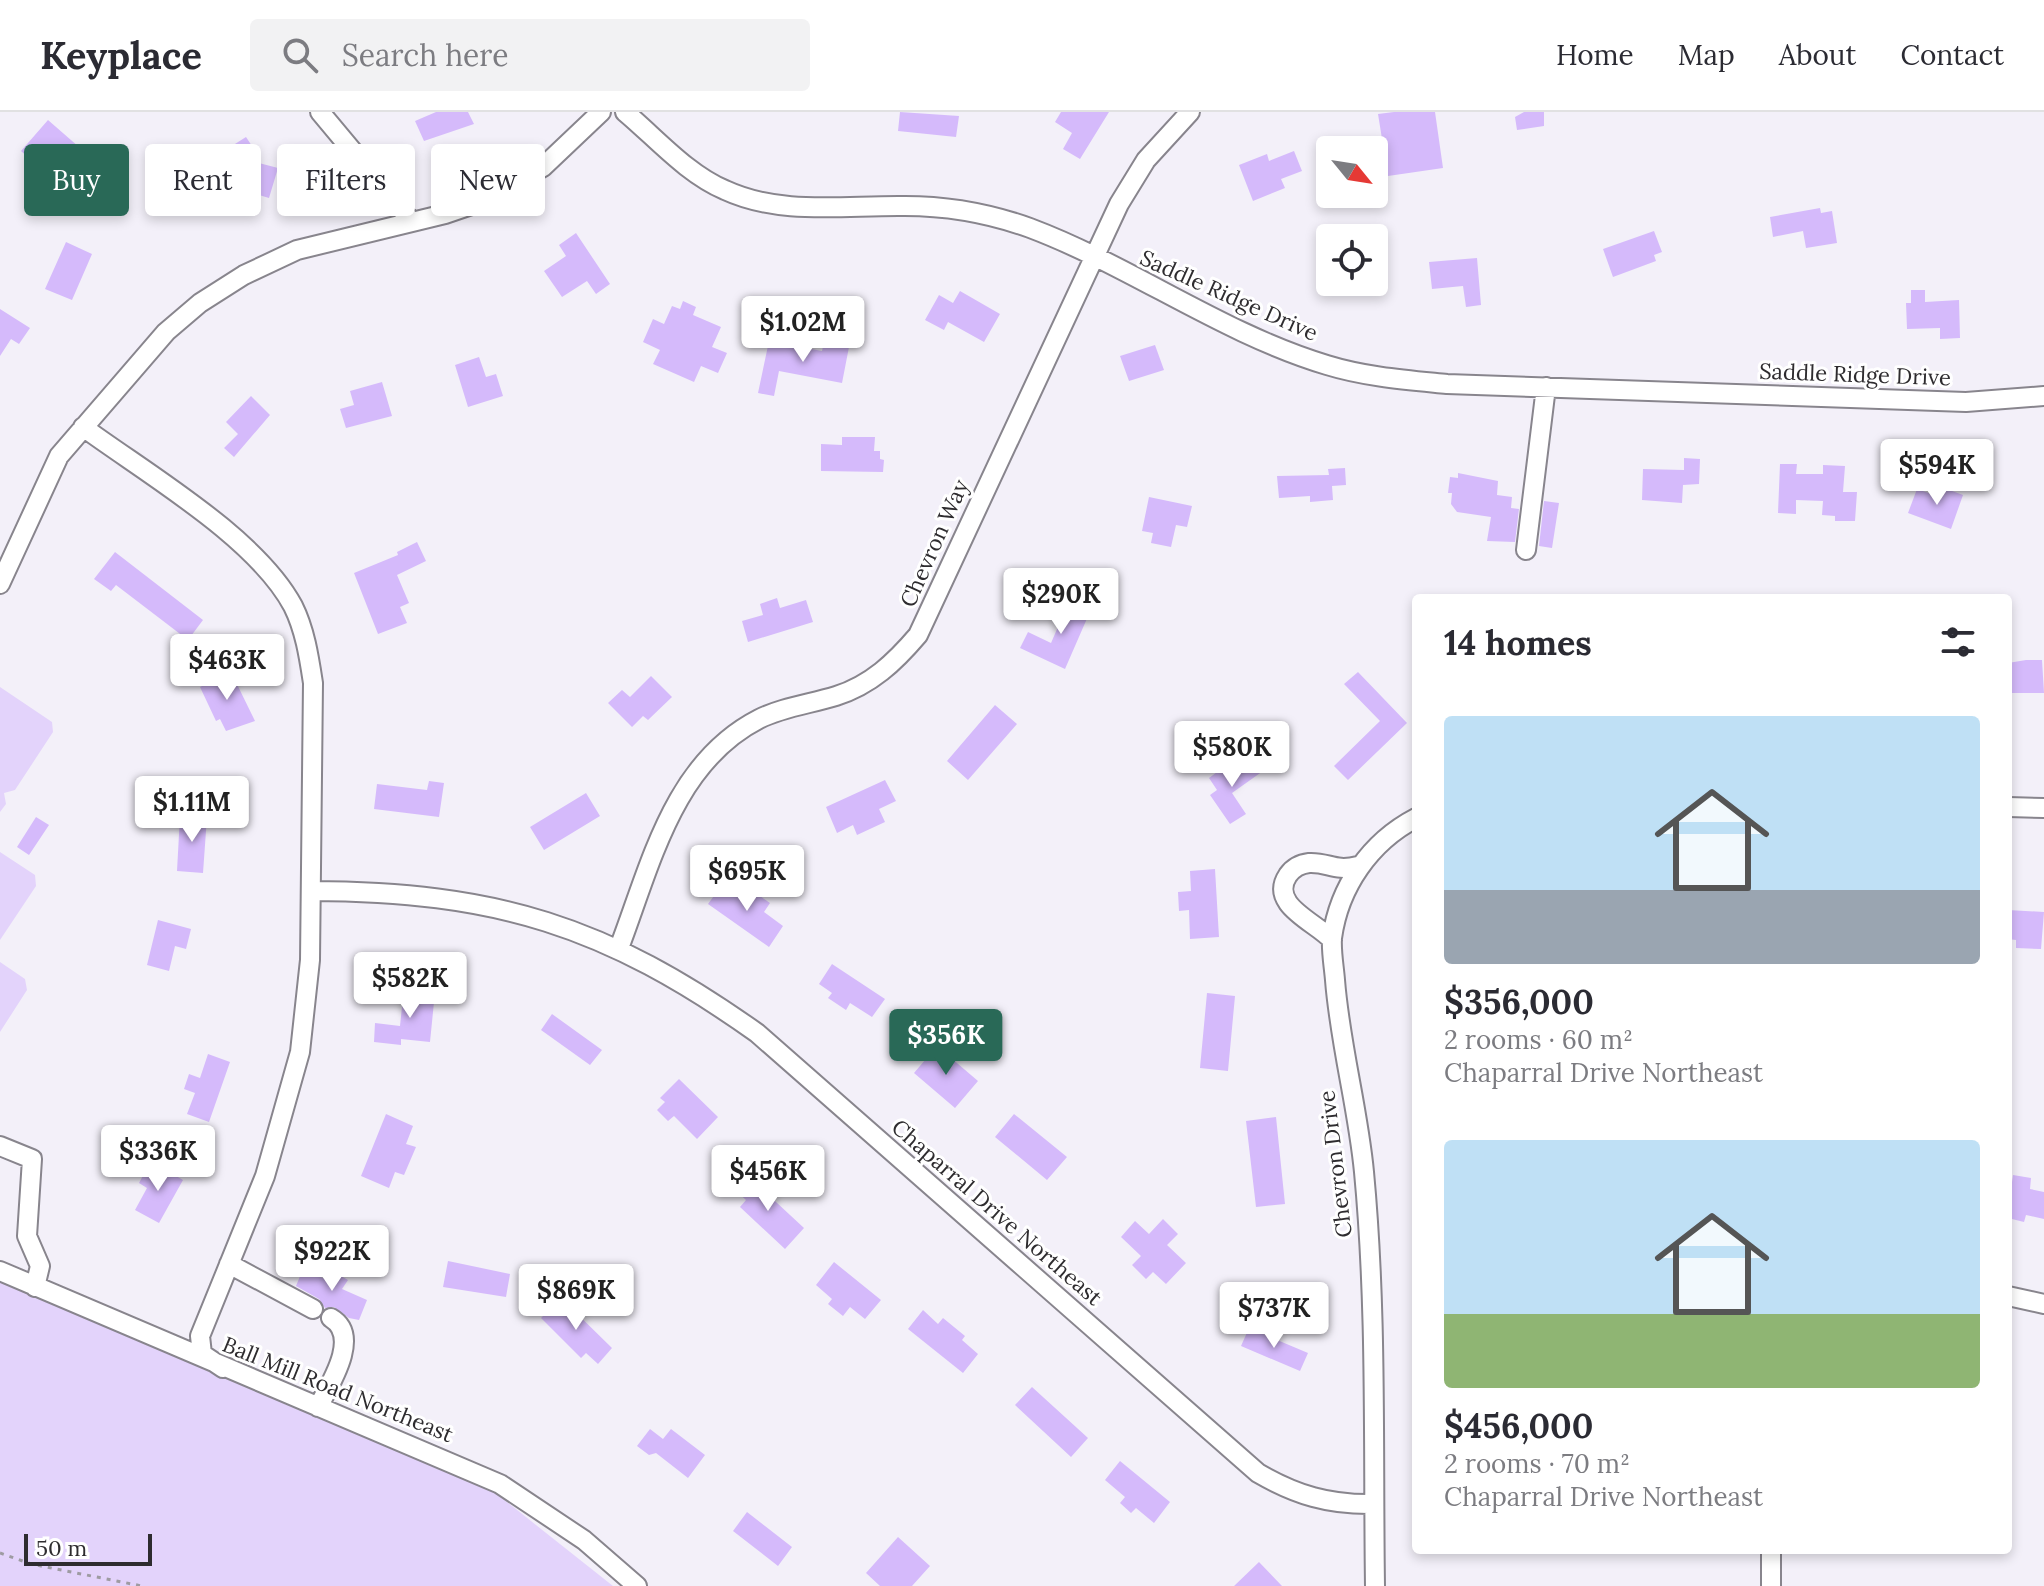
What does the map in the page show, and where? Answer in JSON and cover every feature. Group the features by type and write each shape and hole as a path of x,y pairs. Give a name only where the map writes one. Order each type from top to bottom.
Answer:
{"street":[{"path":"320,112 411,221"},
{"path":"0,584 50,470 83,427 166,332 200,303 244,275 306,247 472,205 515,185 543,167 601,112"},
{"name":"Saddle Ridge Drive","path":"625,112 701,177 746,199 790,207 908,206 965,211 1029,228 1269,344 1328,365 1405,379 1546,387 1966,402 2044,396"},
{"name":"Chevron Way","path":"619,948 675,805 707,757 732,735 760,718 837,696 867,683 895,662 918,635 1092,259 1146,160 1190,112"},
{"path":"1526,550 1546,387"},
{"path":"83,427 246,546 274,576 294,608 308,646 313,683 307,1003 294,1077 265,1176 200,1336 202,1354 223,1368"},
{"path":"2012,807 2044,808"},
{"name":"Chevron Drive","path":"1375,1586 1364,1170 1337,1009 1332,940 1341,902 1358,866 1385,840 1412,821"},
{"path":"1332,940 1317,924 1288,906 1283,894 1284,881 1292,869 1304,863 1339,871 1358,866"},
{"name":"Chaparral Drive Northeast","path":"311,891 391,892 466,900 548,920 619,948 696,990 757,1033 1258,1473 1285,1489 1314,1500 1345,1505 1374,1504"},
{"path":"0,1146 32,1159 27,1236 40,1266 35,1287"},
{"path":"229,1264 313,1309"},
{"name":"Ball Mill Road Northeast","path":"0,1271 500,1484 584,1540 637,1586"},
{"path":"2012,1297 2044,1304"},
{"path":"318,1407 341,1357 344,1336 339,1322 331,1318"},
{"path":"1771,1554 1771,1586"}],"path":[{"path":"0,1553 31,1564 142,1586"}],"shaded area":[{"path":"0,687 52,722 53,732 15,790 4,793 6,804 0,812"},
{"path":"0,852 35,875 36,886 0,940"},
{"path":"0,962 25,979 27,990 0,1032"},
{"path":"0,1277 488,1487 613,1586 0,1586"}],"building":[{"path":"436,112 468,112 474,124 424,141 415,121"},
{"path":"900,112 959,116 956,137 898,131"},
{"path":"1061,112 1109,112 1080,159 1063,149 1072,133 1055,122"},
{"path":"1435,112 1443,168 1388,176 1388,136 1382,136 1378,114"},
{"path":"1524,112 1544,112 1544,126 1517,130 1515,117"},
{"path":"48,120 76,144 27,144"},
{"path":"246,137 251,144 235,144"},
{"path":"1294,151 1302,171 1281,179 1285,188 1253,201 1239,165 1267,154 1269,161"},
{"path":"261,164 277,168 269,198 261,196"},
{"path":"1820,208 1821,213 1832,211 1837,243 1806,248 1803,231 1773,237 1770,217"},
{"path":"1654,231 1662,252 1654,255 1656,261 1613,277 1603,249"},
{"path":"576,233 610,284 596,294 587,281 562,297 544,271 566,256 559,245"},
{"path":"66,242 92,254 72,300 45,289"},
{"path":"1477,258 1481,305 1466,307 1463,286 1432,289 1429,262"},
{"path":"1911,290 1925,290 1925,302 1959,300 1960,338 1940,339 1940,328 1907,329 1906,303 1911,303"},
{"path":"960,291 1000,314 984,342 948,322 944,330 925,320 939,295 953,303"},
{"path":"683,301 696,307 693,315 721,327 712,347 727,353 718,373 701,366 694,382 653,364 660,350 643,342 653,319 664,324 672,306 680,309"},
{"path":"0,309 30,328 19,344 11,339 0,356"},
{"path":"769,341 822,351 824,342 849,347 842,383 779,371 774,396 758,393"},
{"path":"1155,345 1164,370 1129,381 1120,356"},
{"path":"479,357 486,377 496,374 503,396 468,407 455,365"},
{"path":"382,382 392,416 346,428 340,409 354,405 350,391"},
{"path":"251,396 270,415 234,457 224,448 238,434 226,422"},
{"path":"842,437 875,437 874,451 880,451 880,459 884,460 883,472 821,471 821,444 842,445"},
{"path":"1684,458 1700,459 1699,484 1683,485 1682,503 1642,500 1643,469 1684,470"},
{"path":"1780,464 1797,464 1796,474 1823,474 1823,465 1845,466 1843,492 1857,492 1855,521 1835,521 1835,516 1822,515 1823,501 1796,500 1796,514 1778,513"},
{"path":"1345,468 1346,485 1332,486 1333,500 1310,502 1310,496 1279,498 1277,476 1329,475 1328,469"},
{"path":"1458,473 1498,481 1497,495 1512,497 1511,508 1519,509 1515,542 1487,541 1491,517 1457,512 1451,504 1452,493 1448,493 1450,477 1458,478"},
{"path":"1944,488 1963,495 1951,529 1908,513 1917,489 1940,497"},
{"path":"1149,497 1192,506 1187,527 1176,525 1171,547 1151,543 1153,533 1142,531"},
{"path":"1544,501 1559,503 1552,548 1539,546"},
{"path":"417,542 426,561 397,575 409,603 400,607 407,623 378,634 354,573 398,555 397,552"},
{"path":"115,552 203,620 188,640 116,585 111,591 94,579"},
{"path":"1071,597 1092,607 1065,669 1020,648 1028,632 1051,643"},
{"path":"777,598 780,608 806,600 813,622 748,642 742,621 763,615 760,604"},
{"path":"2042,660 2044,693 2012,693 2012,662"},
{"path":"231,672 255,721 226,731 220,719 216,721 200,687"},
{"path":"1358,672 1407,723 1348,780 1334,766 1380,721 1344,684"},
{"path":"651,676 672,697 648,720 643,716 632,727 608,703 622,690 630,697"},
{"path":"995,705 1017,724 968,780 947,761"},
{"path":"1255,759 1263,771 1232,793 1246,814 1230,824 1210,795 1217,790 1209,778 1225,766 1231,775"},
{"path":"885,780 896,801 879,809 885,822 857,835 853,825 837,833 826,807"},
{"path":"429,781 444,783 439,817 374,809 377,784 427,790"},
{"path":"586,793 600,816 544,850 530,827"},
{"path":"180,816 207,817 203,873 177,871"},
{"path":"36,817 49,825 29,855 17,847"},
{"path":"1215,869 1219,937 1190,939 1189,910 1179,911 1178,892 1191,891 1190,871"},
{"path":"724,882 752,901 757,894 770,903 764,912 783,926 769,947 708,904"},
{"path":"2012,910 2044,912 2041,949 2016,948 2016,940 2012,940"},
{"path":"158,920 191,929 186,949 175,946 169,971 147,965"},
{"path":"832,964 885,999 872,1017 850,1003 846,1010 828,998 832,993 819,984"},
{"path":"404,988 435,992 430,1042 401,1039 401,1045 374,1042 375,1023 400,1026"},
{"path":"1207,993 1235,996 1228,1071 1200,1068"},
{"path":"552,1014 602,1050 590,1065 541,1030"},
{"path":"937,1046 978,1081 955,1108 914,1073"},
{"path":"208,1054 230,1062 209,1122 187,1114 195,1093 184,1089 189,1074 200,1078"},
{"path":"679,1079 718,1117 697,1139 674,1116 668,1121 657,1110 665,1102 660,1098"},
{"path":"386,1114 413,1126 406,1144 416,1147 404,1175 395,1172 389,1188 361,1176"},
{"path":"1014,1114 1067,1157 1047,1180 995,1137"},
{"path":"1276,1117 1285,1204 1256,1207 1246,1121"},
{"path":"159,1166 183,1180 159,1223 135,1210 147,1188 139,1183 146,1170 154,1174"},
{"path":"746,1174 804,1228 785,1249 740,1207 746,1200 733,1188"},
{"path":"2013,1175 2031,1178 2030,1189 2044,1192 2044,1219 2026,1215 2024,1222 2012,1219"},
{"path":"1163,1219 1178,1234 1167,1245 1186,1263 1166,1284 1153,1272 1146,1279 1132,1265 1141,1256 1121,1237 1135,1221 1149,1234"},
{"path":"448,1261 510,1274 506,1297 443,1287"},
{"path":"834,1262 881,1300 865,1319 850,1307 843,1316 828,1304 832,1299 816,1285"},
{"path":"303,1269 325,1279 330,1270 348,1280 342,1289 367,1300 359,1320 349,1318 334,1307 325,1308 319,1299 296,1286"},
{"path":"561,1298 612,1348 598,1364 586,1353 581,1358 541,1318"},
{"path":"923,1310 938,1324 943,1318 965,1336 962,1340 978,1354 963,1373 908,1329"},
{"path":"1249,1328 1308,1353 1300,1371 1241,1346"},
{"path":"1032,1387 1088,1438 1071,1457 1015,1405"},
{"path":"650,1429 663,1439 671,1429 705,1455 688,1478 656,1453 649,1455 637,1446"},
{"path":"1120,1461 1170,1502 1154,1523 1136,1508 1131,1513 1120,1503 1125,1497 1105,1480"},
{"path":"747,1512 792,1547 778,1566 733,1531"},
{"path":"898,1537 930,1566 912,1586 880,1586 866,1573"},
{"path":"1259,1562 1282,1586 1234,1586"}]}
